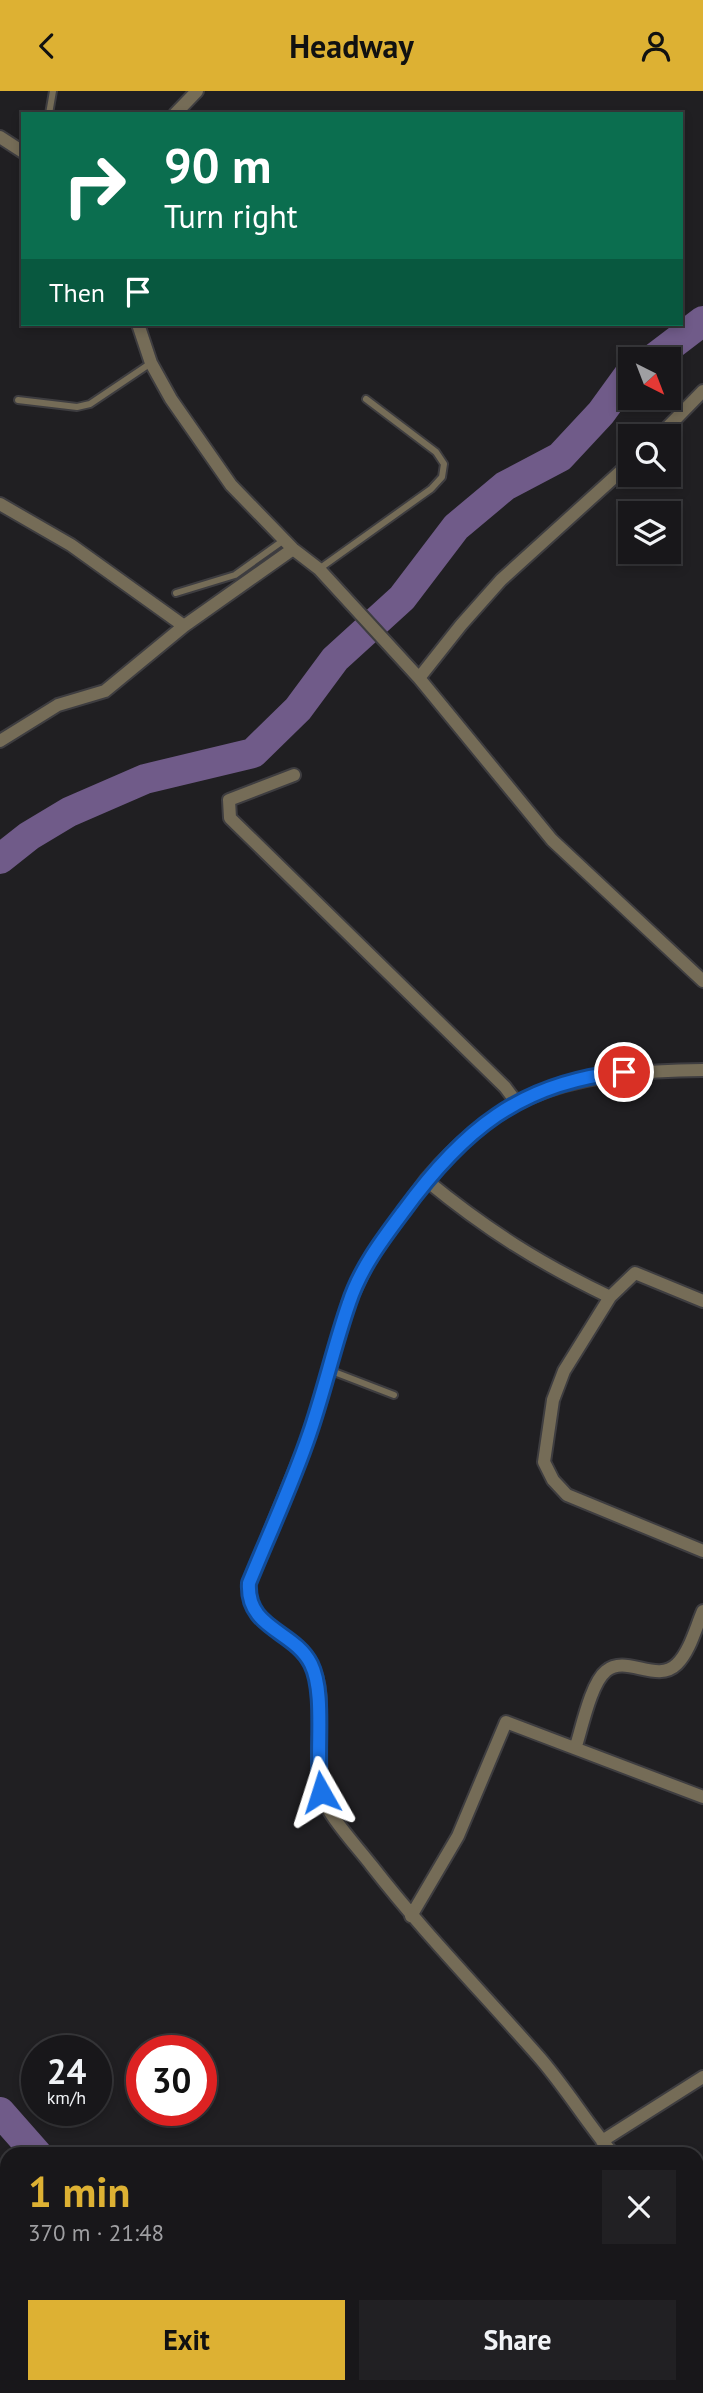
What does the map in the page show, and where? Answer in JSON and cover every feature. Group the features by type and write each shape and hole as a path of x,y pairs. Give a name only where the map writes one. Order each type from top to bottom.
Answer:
{"street":[{"path":"177,112 197,91"},
{"path":"0,137 21,151"},
{"path":"139,326 151,363 213,463 289,545 319,569 419,678 552,840 703,981"},
{"path":"671,424 703,391"},
{"path":"419,678 501,580 618,475"},
{"path":"0,504 71,545 184,626"},
{"path":"0,741 58,705 105,691 289,545"},
{"path":"294,775 229,800 230,818 505,1087 517,1103"},
{"path":"607,2147 541,2059 411,1916 325,1802 318,1761 318,1679 310,1661 258,1616 248,1599 249,1583 309,1436 349,1301 370,1258 426,1180 462,1140 517,1103 604,1074 703,1070"},
{"path":"426,1180 506,1241 547,1267 610,1297"},
{"path":"703,1301 635,1273 610,1297 564,1371 553,1400 544,1462 553,1480 567,1495 703,1551"},
{"path":"576,1746 598,1680 607,1670 617,1666 663,1672 676,1665 703,1611"},
{"path":"411,1916 458,1836 506,1722 576,1746 703,1797"},
{"path":"602,2141 703,2077"}],"lane":[{"path":"49,112 53,91"},
{"path":"18,400 77,407 90,404 151,363"},
{"path":"319,569 431,489 442,477 444,464 436,452 366,399"},
{"path":"176,593 235,575 289,545"},
{"path":"329,1370 394,1395"}],"waterway":[{"path":"669,347 703,321"},
{"path":"0,859 29,836 69,812 145,779 253,753 298,709 335,659 402,598 456,527 505,486 560,457 601,413 618,390"},
{"path":"0,2112 31,2147"}],"route":[{"path":"321,1792 318,1761 318,1679 310,1661 258,1616 248,1599 249,1583 309,1436 349,1301 370,1258 391,1228 426,1180 462,1140 506,1108 529,1097 575,1081 624,1072"}]}
